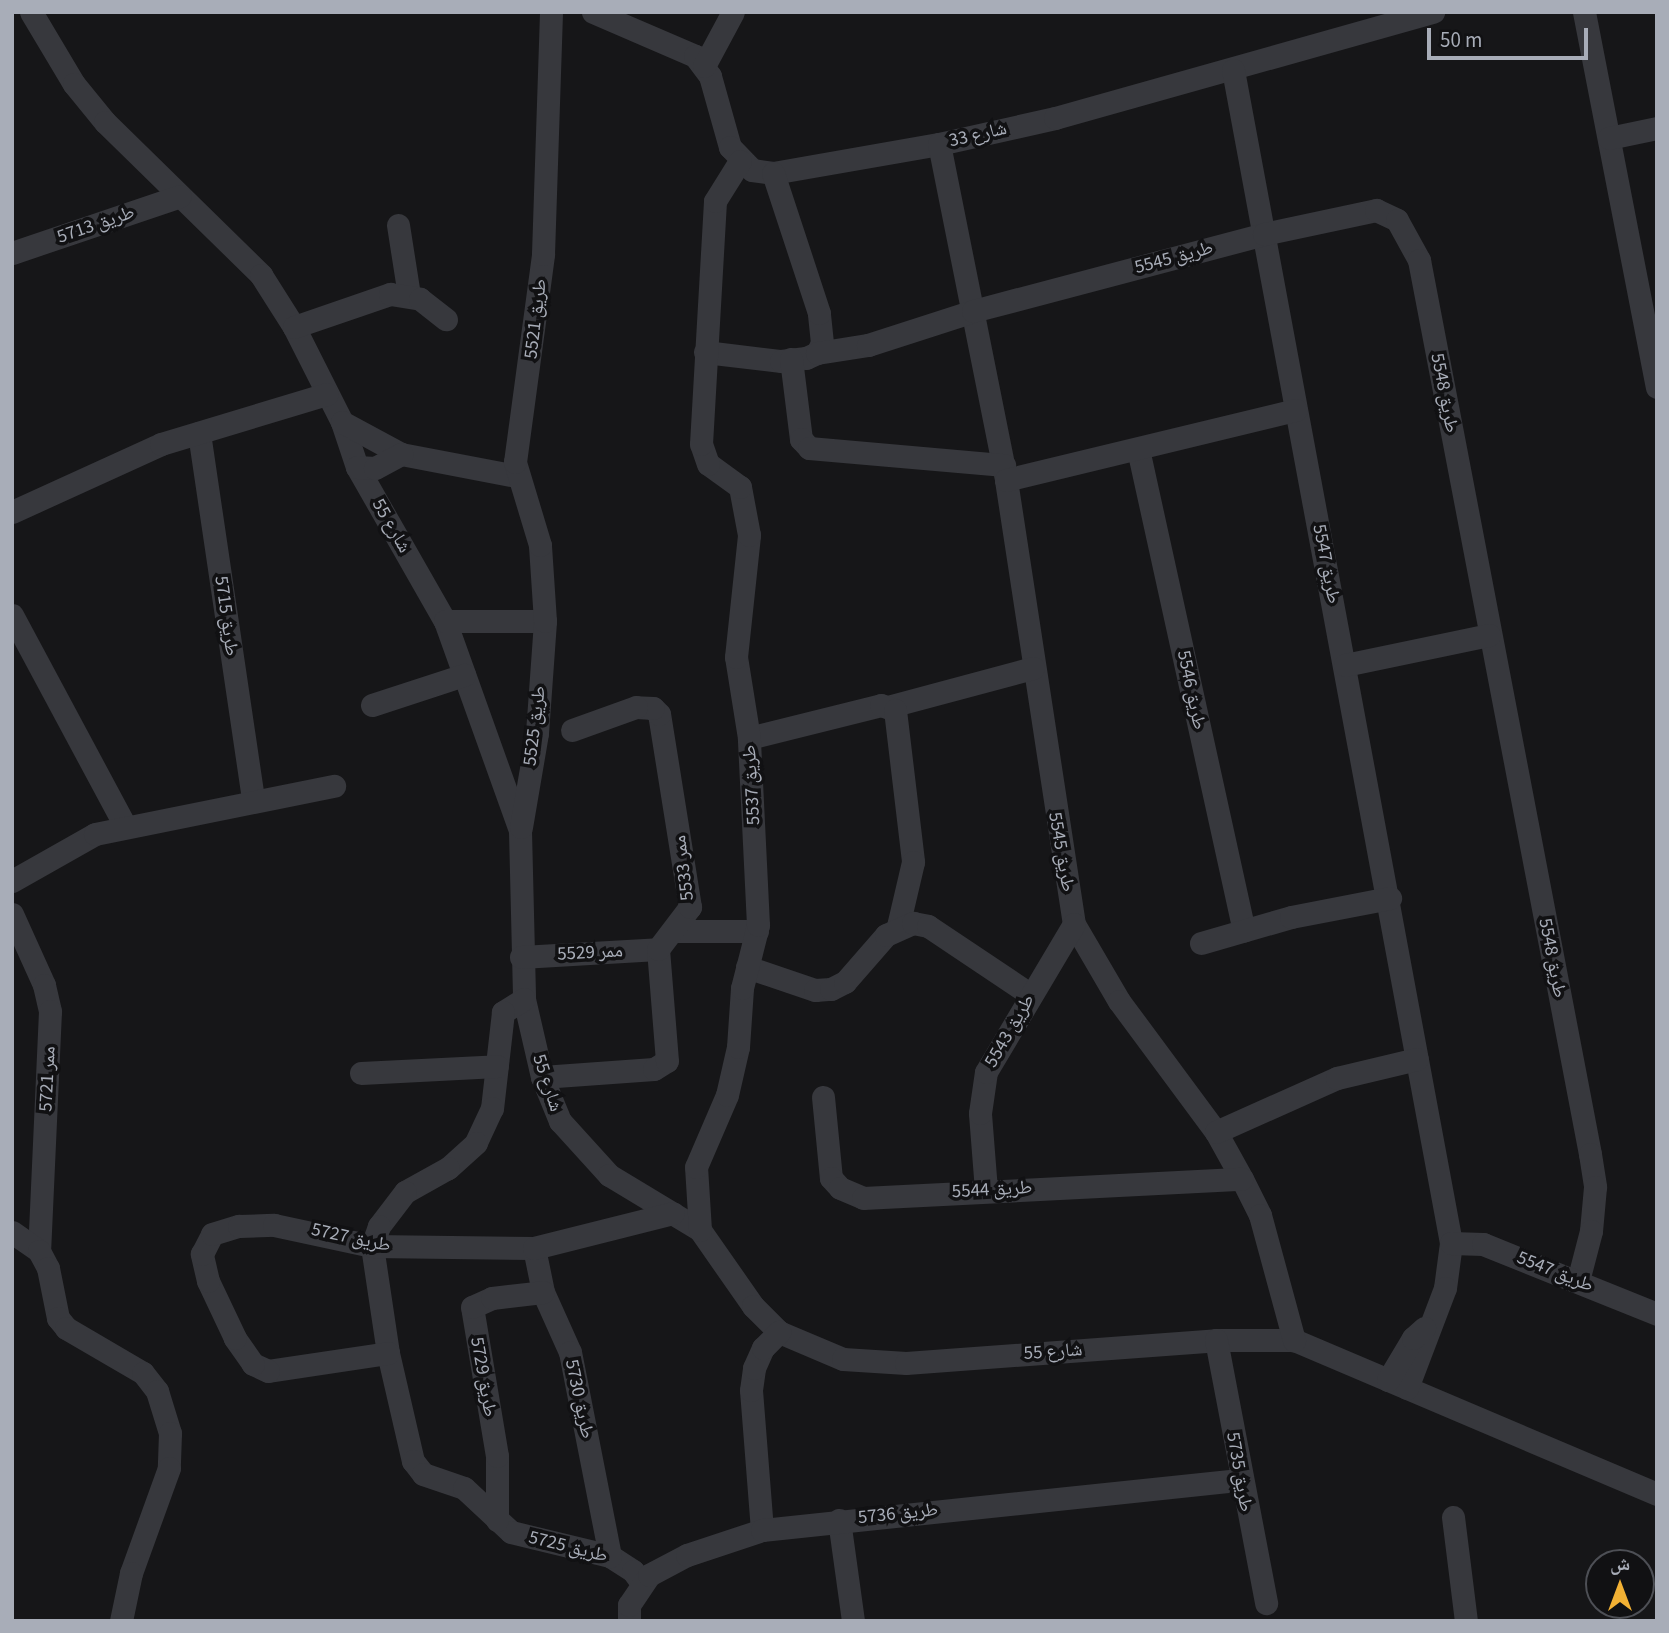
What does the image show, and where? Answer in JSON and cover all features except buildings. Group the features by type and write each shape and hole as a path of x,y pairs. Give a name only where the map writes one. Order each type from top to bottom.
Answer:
{"street":[{"name":"شارع 55","path":"31,12 74,84 105,122 261,275 294,327 342,422 357,467 445,621 520,831 524,999 542,1077 560,1121 583,1150 630,1189 700,1230 753,1306 779,1332 843,1359 906,1363 1216,1339 1294,1340 1657,1494"},
{"name":"طريق 5521","path":"545,621 540,545 516,476 543,254 551,12"},
{"path":"593,12 684,49 704,66 730,147 740,161"},
{"path":"704,66 733,12"},
{"name":"شارع 33","path":"740,161 752,170 773,173 939,144 1233,70 1433,12"},
{"path":"1584,12 1609,138 1648,297 1657,387"},
{"name":"طريق 5547","path":"1233,70 1390,898 1451,1243 1449,1273 1427,1326 1413,1338 1398,1384"},
{"path":"1609,138 1657,128"},
{"name":"طريق 5545","path":"939,144 1005,473 1074,924 1119,1001 1216,1132 1242,1179 1260,1215 1294,1340"},
{"name":"طريق 5537","path":"700,1230 696,1167 727,1095 747,967 757,931 750,738 736,657 749,535 740,487 705,458 701,400 716,201 740,161"},
{"path":"705,352 791,359 817,353 822,343 819,313 773,173"},
{"name":"طريق 5713","path":"12,253 180,196"},
{"name":"طريق 5545","path":"817,353 868,345 973,311 1264,234 1376,210"},
{"name":"طريق 5548","path":"1376,210 1397,220 1419,260 1595,1188 1591,1231 1578,1281"},
{"path":"398,225 408,295"},
{"path":"294,327 381,296 408,295 446,319"},
{"path":"791,359 801,439 809,448 1005,473 1139,449 1296,410"},
{"path":"12,512 125,458 327,394"},
{"path":"342,422 401,454 516,476"},
{"name":"طريق 5715","path":"199,433 253,800"},
{"name":"طريق 5546","path":"1139,449 1244,930"},
{"path":"357,467 375,468 401,454"},
{"path":"12,615 125,826"},
{"path":"445,621 545,621"},
{"name":"طريق 5525","path":"520,831 537,733 545,621"},
{"path":"1345,665 1489,635"},
{"path":"750,738 891,706 1033,668"},
{"path":"372,705 464,675"},
{"path":"747,967 814,990 831,989 845,982 898,926 913,862 897,714 891,706"},
{"name":"ممر 5533","path":"572,730 636,707 653,708 659,714 691,896 686,917 659,949"},
{"path":"12,881 95,834 253,800 334,786"},
{"path":"1201,943 1244,930 1390,898"},
{"name":"ممر 5721","path":"12,914 44,985 50,1011 39,1251"},
{"name":"طريق 5543","path":"986,1190 981,1092 991,1062 1074,924"},
{"path":"898,926 928,926 1031,995"},
{"path":"675,931 757,931"},
{"path":"542,1077 654,1069 667,1061 659,949"},
{"name":"ممر 5529","path":"521,957 659,949"},
{"path":"372,1246 379,1226 405,1192 448,1168 477,1143 492,1108 503,1012 524,999"},
{"path":"1216,1132 1336,1078 1417,1059"},
{"path":"361,1073 497,1066"},
{"name":"طريق 5544","path":"822,1097 831,1178 851,1195 1242,1179"},
{"name":"طريق 5727","path":"388,1353 268,1371 253,1364 234,1338 208,1281 202,1254 212,1234 239,1226 274,1225 372,1246 534,1248 673,1213"},
{"path":"12,1232 39,1251 48,1268 58,1318 66,1328 143,1373 157,1391 170,1433 169,1468 131,1573 121,1621"},
{"name":"طريق 5547","path":"1451,1243 1475,1241 1657,1314"},
{"name":"طريق 5725","path":"372,1246 388,1353 413,1461 423,1474 472,1493 497,1520 524,1537 610,1556 634,1571 641,1582"},
{"name":"طريق 5730","path":"534,1248 543,1292 570,1352 610,1556"},
{"name":"طريق 5729","path":"497,1520 497,1456 472,1307 492,1298 543,1292"},
{"path":"762,1530 751,1390 754,1368 763,1348 779,1332"},
{"name":"طريق 5735","path":"1216,1339 1239,1480 1266,1604"},
{"name":"طريق 5736","path":"641,1582 687,1555 762,1530 1239,1480"},
{"path":"1453,1517 1466,1621"},
{"path":"839,1520 853,1621"},
{"path":"629,1621 629,1605 641,1582"}]}
